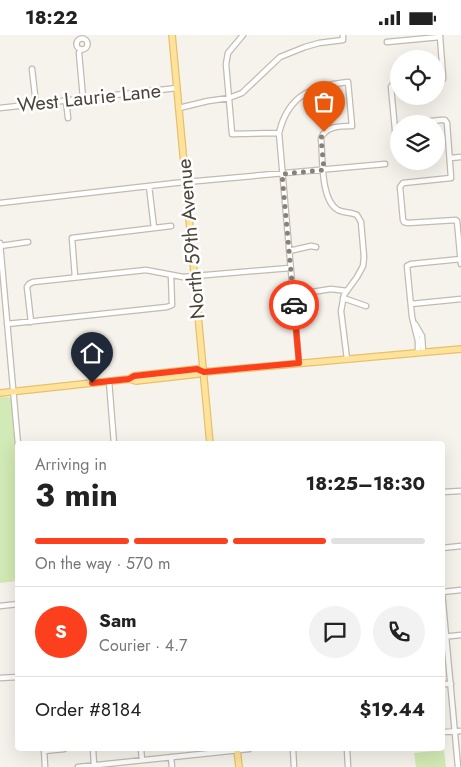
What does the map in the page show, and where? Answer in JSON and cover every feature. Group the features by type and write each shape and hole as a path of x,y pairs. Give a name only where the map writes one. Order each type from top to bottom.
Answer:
{"main road":[{"name":"North 59th Avenue","path":"172,35 210,441"},
{"path":"0,393 129,379 136,381 204,372 461,349"},
{"path":"237,751 239,767"}],"street":[{"path":"243,35 228,53 226,64 232,135 279,133"},
{"path":"387,42 440,36 441,50"},
{"name":"West Laurie Lane","path":"179,108 229,98 242,93 280,57 318,43 343,38"},
{"path":"80,49 78,53 83,98"},
{"path":"32,69 36,104"},
{"path":"299,363 279,133 286,113 294,102 304,94 314,88 328,84 348,82 352,126 331,128 324,132 321,138 326,195 330,203 339,211 357,215 361,222 363,266 343,297 341,319 347,359"},
{"name":"West Laurie Lane","path":"0,108 177,88"},
{"path":"66,100 68,118"},
{"path":"445,121 447,123 451,178 403,183 400,187 404,223 456,220 461,264"},
{"path":"450,158 461,157"},
{"path":"0,203 149,186 385,164"},
{"path":"149,186 154,228"},
{"path":"75,277 72,239 171,226"},
{"path":"18,441 0,244 28,242"},
{"path":"289,251 311,246 316,247"},
{"path":"421,352 422,336 413,321 408,265 460,259"},
{"path":"31,321 27,287 29,284 146,270 171,276 195,277 290,268"},
{"path":"8,324 167,307 172,305 171,276"},
{"path":"293,295 330,289 347,291"},
{"path":"343,297 366,306"},
{"path":"411,304 461,299"},
{"path":"109,381 114,441"},
{"path":"445,492 461,491"},
{"path":"445,548 461,546"},
{"path":"445,592 461,590"},
{"path":"0,606 15,604"},
{"path":"458,767 458,731 445,637 461,635"},
{"path":"0,679 15,677"},
{"path":"445,684 451,684"},
{"path":"445,732 458,731"},
{"path":"44,751 45,767"},
{"path":"93,751 94,765"},
{"path":"140,767 141,751"},
{"path":"188,751 189,755"},
{"path":"78,767 221,751"},
{"path":"293,751 294,767"},
{"path":"347,751 348,767"},
{"path":"171,757 172,767"}],"green space":[{"path":"0,397 9,397 11,399 15,445 15,581 0,583"},
{"path":"444,751 446,767 416,767 414,753"}],"way so far":[{"path":"294,305 282,174 324,170 321,138 324,132"}],"route":[{"path":"92,383 197,369 204,372 299,363 294,305"}]}
